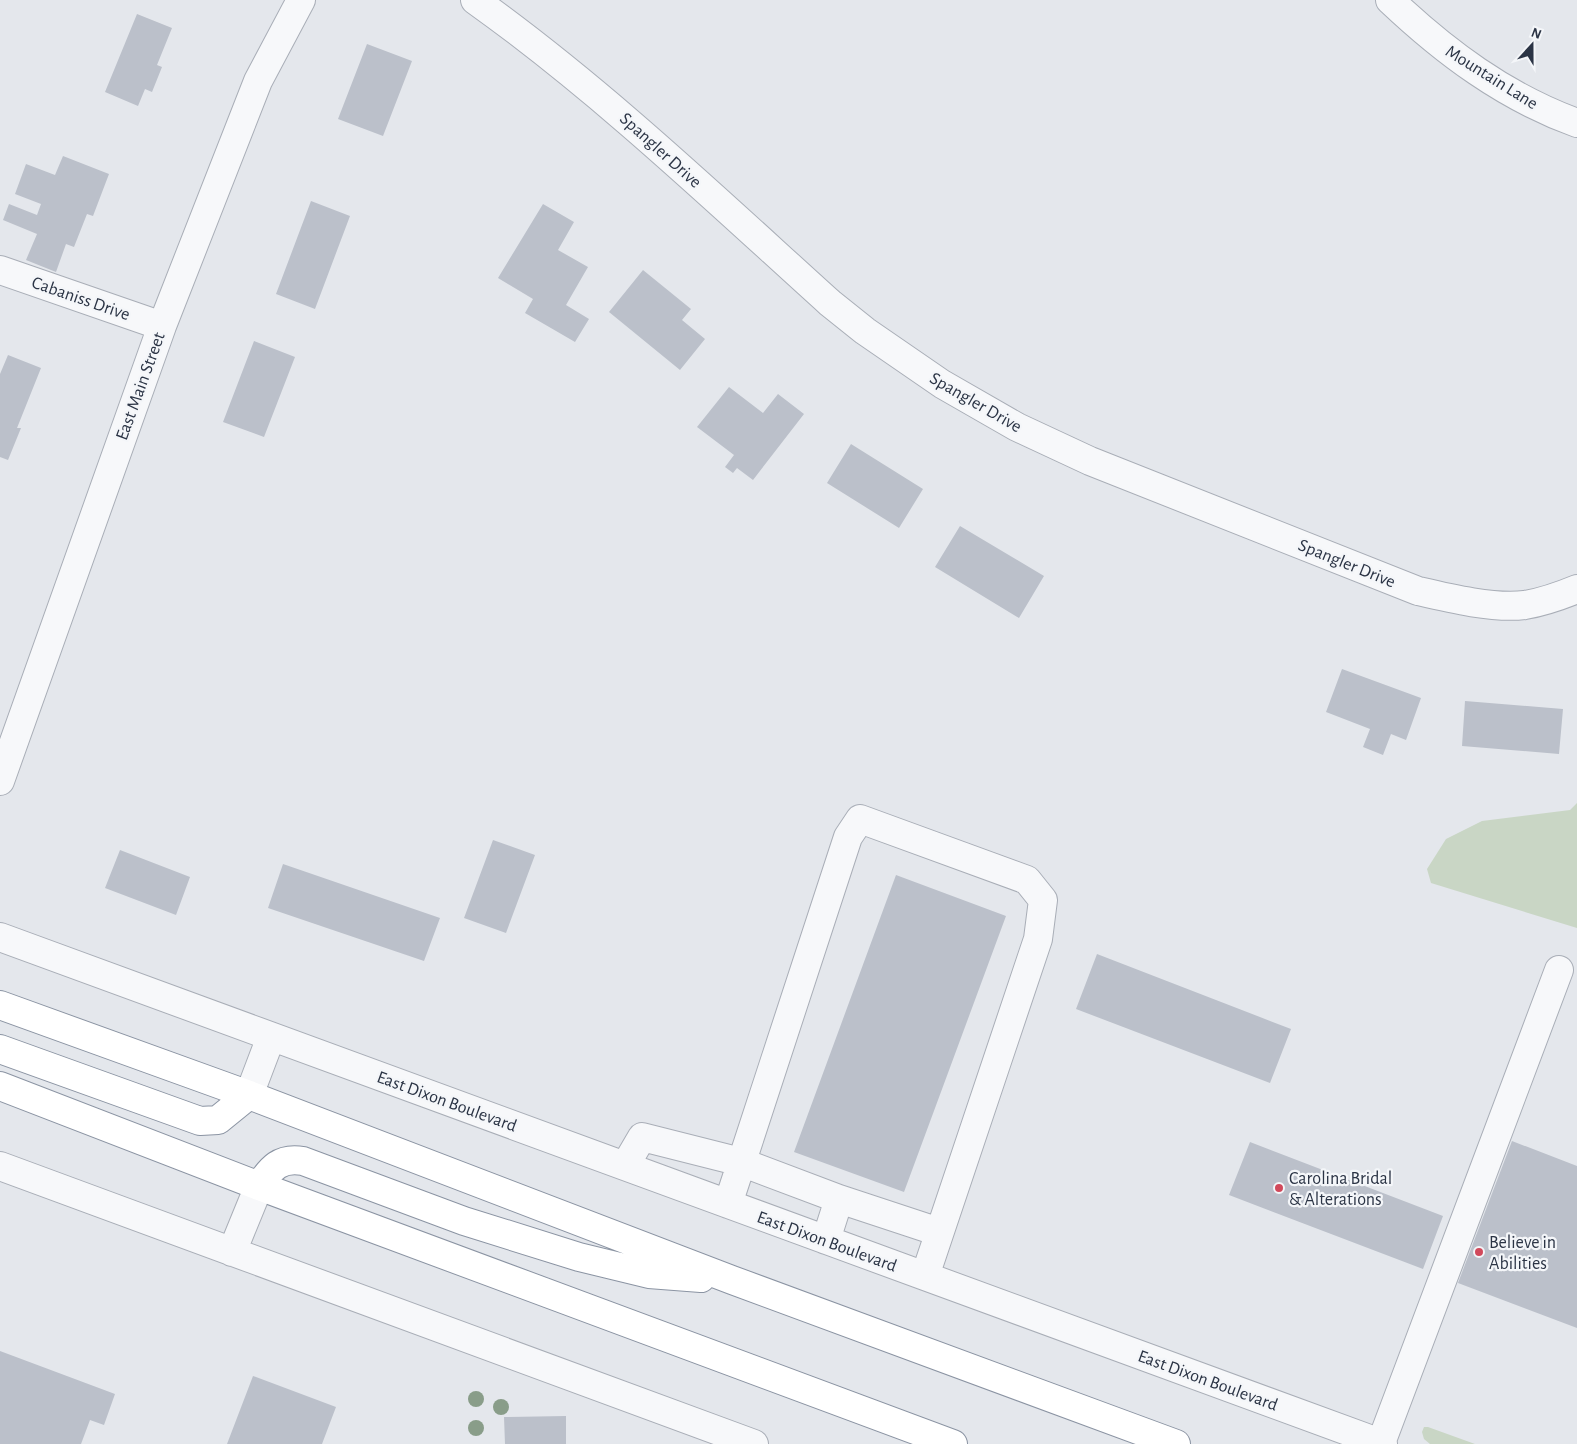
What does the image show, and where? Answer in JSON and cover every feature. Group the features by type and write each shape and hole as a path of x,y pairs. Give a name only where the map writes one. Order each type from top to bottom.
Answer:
{"highway":[{"path":"0,1005 249,1095 732,1280 1176,1444"},
{"path":"0,1049 200,1121 218,1120 249,1095"},
{"path":"0,1086 259,1186 953,1444"},
{"path":"259,1186 272,1167 278,1163 286,1160 303,1162 464,1220 617,1268 649,1274 732,1280"}],"street":[{"name":"East Main Street","path":"0,781 162,326 258,82 301,0"},
{"name":"Spangler Drive","path":"475,0 603,98 830,303 865,331 942,384 1017,426 1090,461 1418,590 1466,602 1524,605 1556,598 1577,589"},
{"name":"Mountain Lane","path":"1390,0 1462,63 1509,92 1553,114 1577,122"},
{"name":"Cabaniss Drive","path":"0,270 162,326"},
{"path":"728,1204 848,837 860,819 1027,880 1042,900 1038,939 924,1276"},
{"name":"East Dixon Boulevard","path":"0,937 1382,1444"},
{"path":"1382,1444 1560,970"},
{"path":"249,1095 272,1037"},
{"path":"625,1166 642,1137 741,1162 839,1199 939,1232"},
{"path":"0,1166 754,1444"},
{"path":"232,1252 259,1186"},
{"path":"826,1240 839,1199"}],"green space":[{"path":"1577,803 1577,928 1431,883 1427,869 1446,839 1482,821 1570,810"},
{"path":"1424,1427 1475,1444 1430,1444 1424,1439 1422,1432"}],"building":[{"path":"137,14 172,28 157,65 162,67 152,92 145,89 138,106 105,92"},
{"path":"367,44 412,61 383,136 338,119"},
{"path":"63,156 109,174 93,216 87,214 74,247 66,244 56,272 26,260 37,234 3,220 9,204 37,215 41,204 15,194 26,164 55,175"},
{"path":"311,201 350,216 315,309 276,294"},
{"path":"543,204 574,222 558,250 588,267 566,305 589,319 575,342 525,313 533,299 498,278"},
{"path":"643,270 691,309 682,320 705,339 680,370 609,312"},
{"path":"254,341 295,357 264,437 223,422"},
{"path":"8,355 41,368 17,428 21,428 8,460 0,457 0,374"},
{"path":"729,387 763,413 778,394 804,414 753,480 737,468 733,473 725,467 734,455 697,427"},
{"path":"851,444 923,489 899,528 827,483"},
{"path":"960,526 1044,576 1019,618 935,567"},
{"path":"1342,669 1421,698 1406,740 1391,734 1383,755 1363,747 1370,729 1326,712"},
{"path":"1465,701 1563,709 1559,754 1462,746"},
{"path":"493,840 535,855 506,933 464,918"},
{"path":"120,850 190,877 176,915 105,888"},
{"path":"283,864 440,918 424,961 268,908"},
{"path":"896,875 1006,916 904,1192 794,1152"},
{"path":"1097,954 1291,1029 1270,1083 1076,1009"},
{"path":"1512,1141 1577,1166 1577,1328 1458,1283"},
{"path":"1250,1142 1443,1216 1423,1269 1229,1195"},
{"path":"0,1351 115,1394 104,1425 90,1420 81,1444 0,1444"},
{"path":"253,1376 336,1407 322,1444 227,1444"},
{"path":"566,1416 566,1444 505,1444 504,1417"}],"place":[{"name":"Carolina Bridal & Alterations","path":"1279,1188"},
{"name":"Believe in Abilities","path":"1479,1252"}]}
